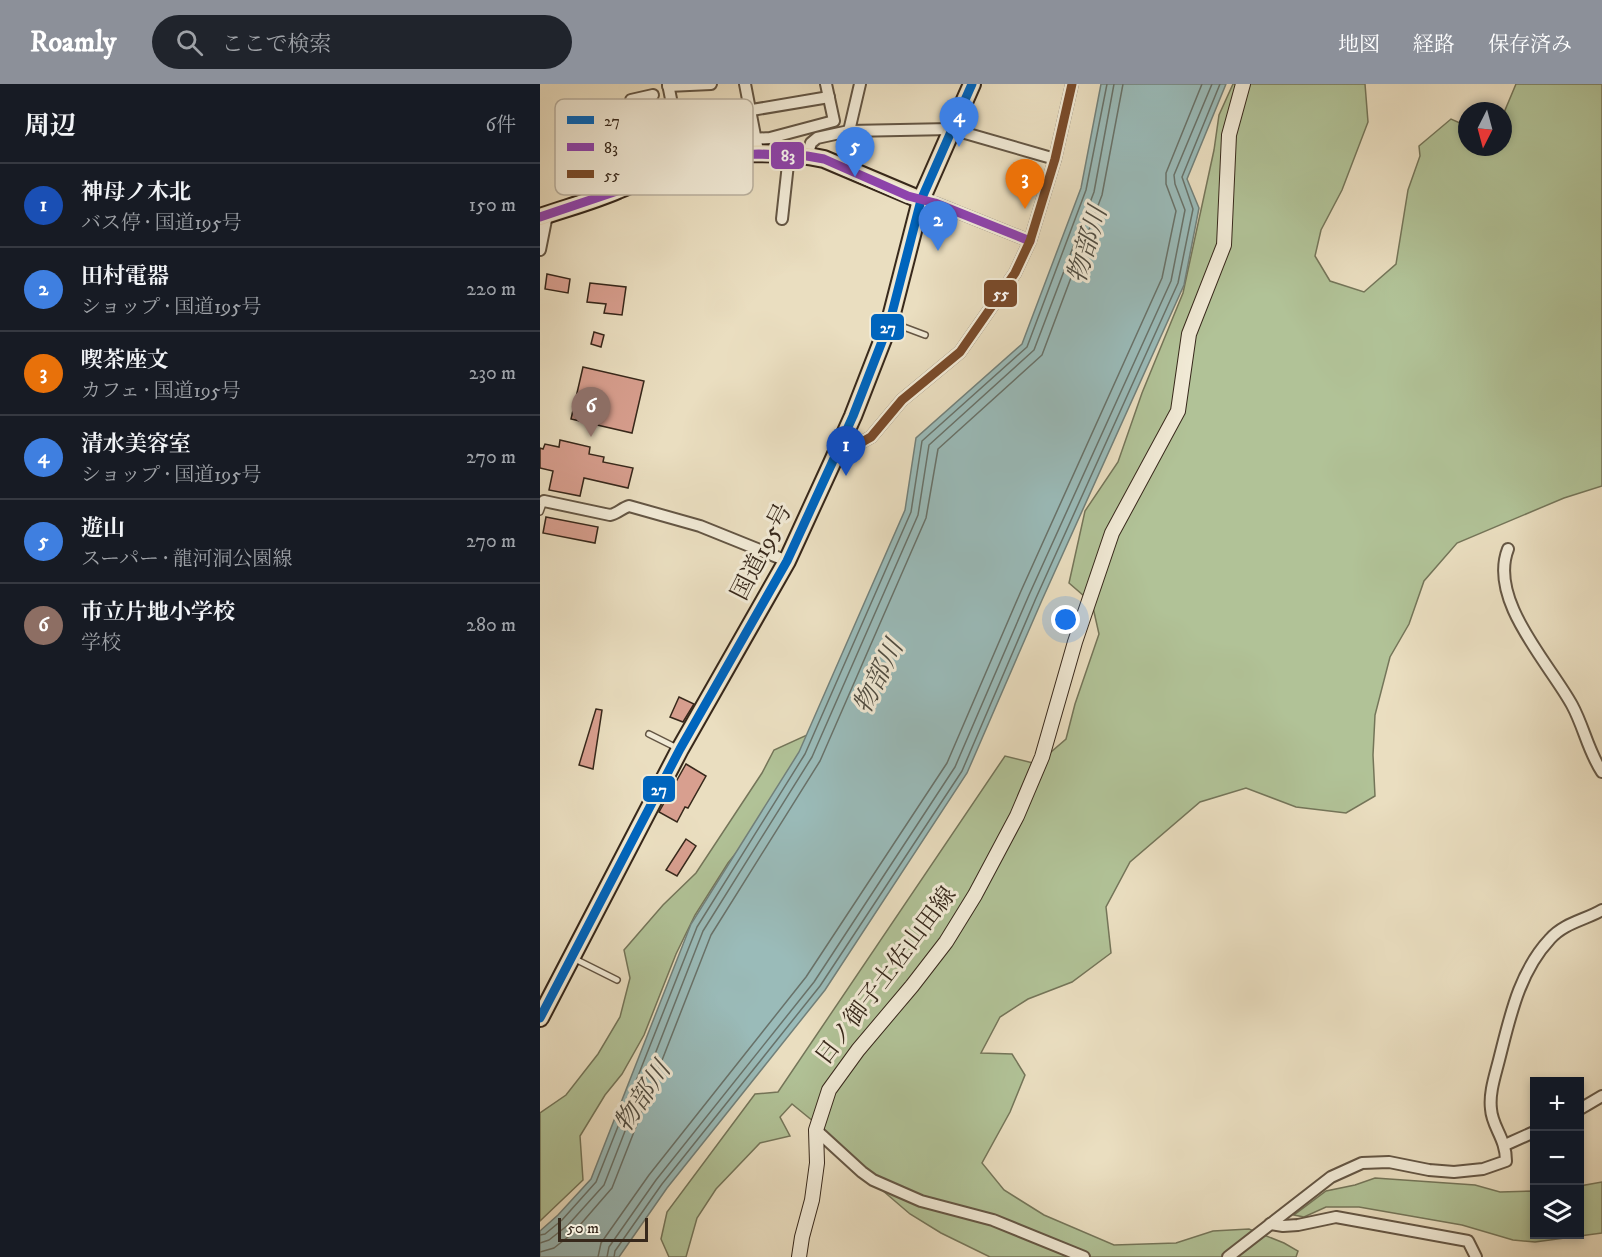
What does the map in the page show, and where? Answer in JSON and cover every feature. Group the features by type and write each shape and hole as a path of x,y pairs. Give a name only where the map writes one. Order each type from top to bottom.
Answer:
{"main road":[{"name":"国道195号","path":"540,1018 680,749 787,561 835,457 890,321 921,200 972,84"},
{"name":"日ノ御子土佐山田線","path":"799,1257 812,1200 817,1163 816,1130 829,1090 858,1050 946,942 975,895 1017,816 1038,767 1075,642 1112,533 1178,411 1189,334 1224,245 1229,135 1243,84"},
{"path":"753,148 824,159 921,200"},
{"path":"543,216 605,195"}],"street":[{"path":"668,85 711,84"},
{"path":"745,84 748,99"},
{"path":"753,147 757,147 770,138 834,121 826,84"},
{"path":"849,131 860,84"},
{"path":"835,457 871,436 902,400 960,352 1015,273 1030,241 1055,159 1072,84"},
{"path":"637,99 653,95"},
{"path":"753,110 829,97"},
{"path":"753,126 757,147"},
{"path":"807,156 811,143 816,138 849,131 951,129 1055,159"},
{"path":"782,219 789,155"},
{"path":"921,200 935,203 1030,241"},
{"path":"540,250 543,216"},
{"path":"544,501 610,515 628,506 700,526 787,561"},
{"path":"1508,549 1503,561 1504,579 1511,604 1536,651 1573,706 1593,759 1602,772"},
{"path":"1228,1257 1330,1177 1362,1163 1389,1162 1429,1170 1454,1172 1483,1169 1506,1161 1505,1145 1491,1111 1491,1092 1512,1007 1527,973 1550,938 1569,924 1602,910"},
{"path":"1584,1107 1602,1096"},
{"path":"816,1130 862,1173 873,1180 921,1201 993,1220 1084,1257"},
{"path":"1505,1145 1530,1134"},
{"path":"1270,1224 1298,1225 1336,1217 1468,1241 1476,1257"}],"lane":[{"path":"890,321 925,335"},
{"path":"540,512 544,501"},
{"path":"649,734 680,749"},
{"path":"571,957 617,980"}],"green space":[{"path":"1233,84 1365,84 1368,122 1342,190 1321,230 1315,256 1330,281 1364,292 1396,264 1408,190 1420,156 1419,146 1451,119 1458,122 1458,156 1512,156 1512,102 1508,102 1516,84 1602,84 1602,486 1564,498 1457,543 1424,581 1409,624 1390,657 1375,715 1373,755 1375,796 1346,813 1296,807 1246,788 1200,802 1130,862 1106,907 1111,953 1072,982 1028,999 1000,1017 981,1053 1012,1054 1025,1075 1010,1112 982,1163 1004,1190 1044,1215 1114,1245 1176,1243 1213,1231 1249,1229 1298,1251 1296,1257 990,1257 941,1233 910,1214 882,1190 819,1126 792,1104 780,1117 790,1136 760,1143 716,1189 697,1218 686,1257 669,1257 661,1239 667,1212 755,1094 778,1092 1005,756 1037,764 1066,739 1075,704 1099,634 1092,603 1069,583 1085,511 1118,462 1142,393 1183,293 1214,150 1219,115"},
{"path":"809,734 799,767 761,822 728,863 695,915 676,954 644,1035 622,1074 605,1095 580,1136 583,1180 540,1221 540,1113 566,1095 598,1054 620,1017 630,978 624,950 663,905 696,873 762,773 774,750"},
{"path":"1375,1178 1475,1185 1500,1192 1530,1191 1530,1239 1557,1239 1535,1242 1513,1240 1462,1225 1359,1207 1326,1207 1304,1217 1294,1215 1326,1191"},
{"path":"1602,1182 1602,1233 1584,1235 1584,1185"}],"water":[{"name":"物部川","path":"1101,84 1226,84 1187,179 1199,208 1184,285 967,773 825,990 667,1188 619,1257 540,1257 540,1231 591,1179 691,924 799,752 905,510 916,438 1022,344 1081,188"}],"building":[{"path":"547,274 570,279 568,293 545,289"},
{"path":"590,283 626,287 622,315 604,313 606,304 587,302"},
{"path":"594,332 604,335 601,347 591,344"},
{"path":"583,367 644,381 632,433 571,419"},
{"path":"560,440 590,447 589,454 604,457 603,462 633,468 628,488 584,478 580,496 549,490 553,471 540,468 540,448 543,449 545,444 559,447"},
{"path":"546,517 598,527 595,543 543,533"},
{"path":"679,697 694,704 683,722 670,717"},
{"path":"596,709 602,710 593,769 579,765"},
{"path":"686,764 706,776 688,808 685,807 677,822 659,812"},
{"path":"686,839 696,846 677,876 666,870"}],"transit line":[{"name":"27","path":"540,1018 680,749 787,561 853,416 890,321 921,200 972,84"},
{"name":"55","path":"846,451 871,437 902,400 960,352 1015,273 1030,241 1055,159 1072,84"},
{"name":"83","path":"753,154 807,156 824,159 908,196 935,203 1030,241"},
{"name":"83","path":"540,217 605,195"}],"place":[{"name":"清水美容室","path":"959,147"},
{"name":"遊山","path":"855,177"},
{"name":"喫茶座文","path":"1025,209"},
{"name":"田村電器","path":"938,251"},
{"name":"市立片地小学校","path":"591,437"},
{"name":"神母ノ木北","path":"846,476"}]}
